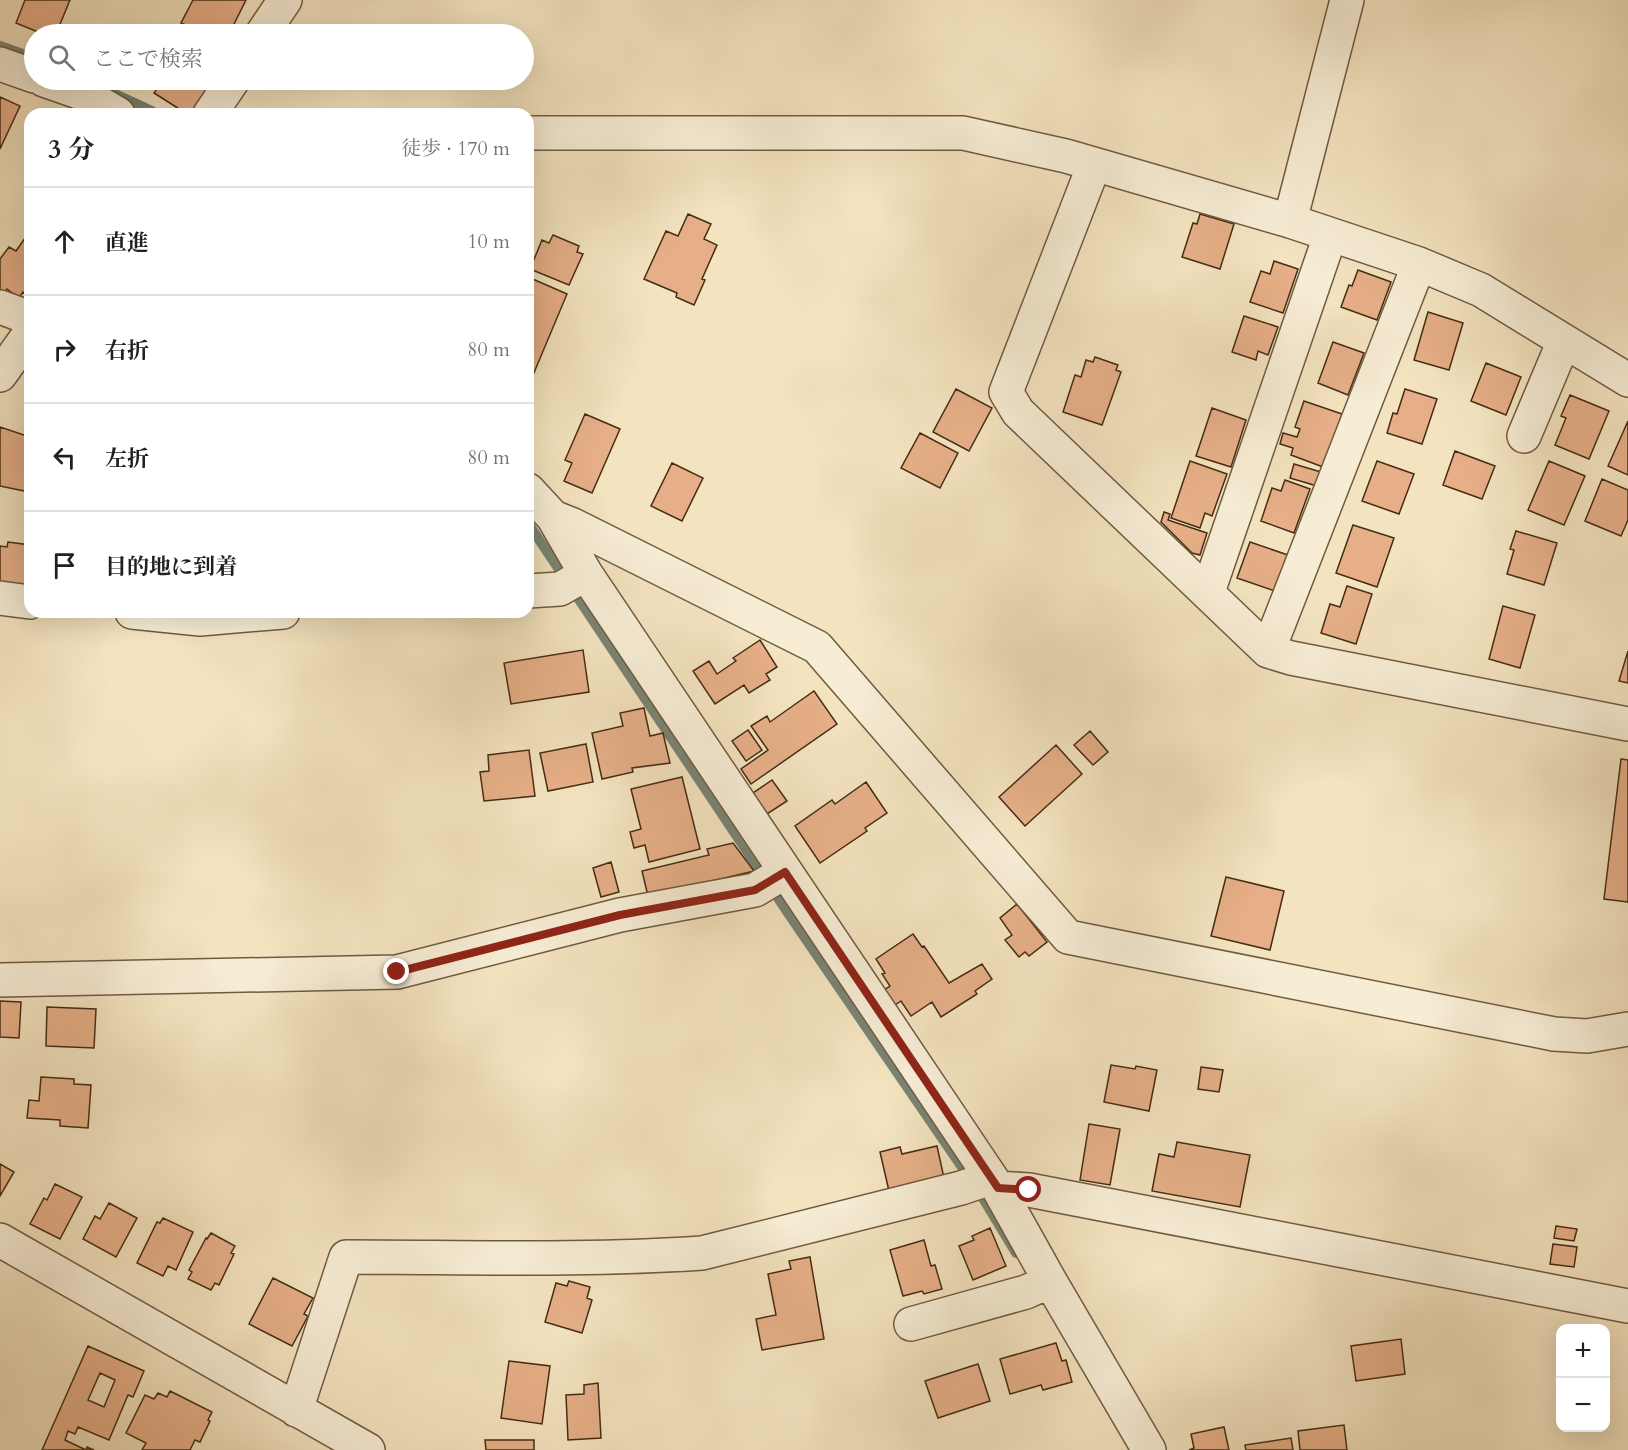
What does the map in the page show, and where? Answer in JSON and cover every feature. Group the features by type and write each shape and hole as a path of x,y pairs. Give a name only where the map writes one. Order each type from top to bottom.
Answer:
{"street":[{"path":"269,24 285,0"},
{"path":"1290,221 1347,0"},
{"path":"0,64 24,72"},
{"path":"73,90 108,108"},
{"path":"214,108 226,90"},
{"path":"534,133 963,133 1066,156 1290,221 1419,264 1481,290 1628,380"},
{"path":"1094,165 1006,392 1018,412 1268,651 1291,658 1628,724"},
{"path":"1208,592 1330,236"},
{"path":"1268,651 1419,264"},
{"path":"0,307 24,316"},
{"path":"0,375 24,341"},
{"path":"1524,436 1564,341"},
{"path":"534,496 553,517 817,646 1068,937 1554,1034 1587,1036 1628,1029"},
{"path":"553,517 573,581 785,872 983,1185 1038,1286 1149,1450"},
{"path":"534,590 573,581"},
{"path":"0,598 24,601"},
{"path":"190,618 212,618"},
{"path":"0,980 397,972 620,915 755,890 785,872"},
{"path":"296,1410 346,1257 510,1258 658,1256 702,1253 983,1185 1029,1190 1628,1306"},
{"path":"1,1242 368,1450"},
{"path":"910,1324 1038,1286"}],"building":[{"path":"25,0 70,0 60,24 24,24 24,26 16,23"},
{"path":"193,0 246,0 234,24 181,23"},
{"path":"156,90 208,90 195,108 178,108 154,93"},
{"path":"0,97 20,106 0,149"},
{"path":"688,214 711,224 704,239 717,245 702,279 705,280 694,305 676,297 677,293 644,279 666,231 678,236"},
{"path":"1200,214 1234,224 1220,269 1182,257 1193,223 1197,224"},
{"path":"553,235 579,246 577,252 583,254 569,285 534,271 534,259 542,240 549,243"},
{"path":"24,240 24,293 19,298 7,289 4,293 0,291 0,259 9,247 16,251"},
{"path":"1274,261 1298,269 1283,313 1250,302 1261,271 1270,274"},
{"path":"1358,270 1391,282 1377,320 1341,307 1349,285 1352,286"},
{"path":"534,280 567,294 534,373"},
{"path":"1428,312 1463,323 1449,370 1414,360"},
{"path":"1244,316 1278,327 1268,355 1258,351 1256,360 1232,352"},
{"path":"1333,342 1364,353 1348,395 1318,383"},
{"path":"1095,357 1118,365 1116,370 1121,372 1102,425 1063,412 1075,375 1081,377 1086,360 1093,362"},
{"path":"1486,363 1521,377 1506,415 1471,401"},
{"path":"956,389 992,408 969,451 933,432"},
{"path":"1405,389 1437,399 1422,444 1387,433 1393,413 1397,414"},
{"path":"1570,395 1609,411 1589,459 1555,445 1566,418 1561,416"},
{"path":"1304,401 1342,414 1323,467 1291,455 1293,448 1280,444 1283,433 1297,437 1300,429 1295,427"},
{"path":"1212,408 1246,420 1231,467 1196,456"},
{"path":"585,414 620,429 592,493 564,481 572,463 565,460"},
{"path":"1628,421 1628,475 1608,466"},
{"path":"0,427 24,435 24,491 0,486"},
{"path":"920,433 958,453 940,488 901,468"},
{"path":"1455,451 1495,466 1482,499 1443,485"},
{"path":"1190,461 1227,474 1212,516 1205,513 1200,528 1171,518"},
{"path":"1377,461 1414,474 1399,514 1362,501"},
{"path":"1549,461 1585,476 1564,525 1528,510"},
{"path":"672,463 703,478 682,521 651,506"},
{"path":"1294,464 1321,472 1317,486 1290,478"},
{"path":"1602,479 1628,490 1628,520 1621,536 1585,521"},
{"path":"1285,480 1310,489 1294,533 1261,521 1272,488 1281,491"},
{"path":"1164,512 1170,514 1168,520 1207,533 1200,555 1192,553 1161,522"},
{"path":"1353,525 1394,538 1377,587 1336,573"},
{"path":"1516,531 1557,543 1544,585 1507,574 1514,550 1510,549"},
{"path":"8,542 24,544 24,590 0,588 0,546 7,547"},
{"path":"1250,542 1288,555 1275,591 1237,578"},
{"path":"1347,586 1372,594 1356,644 1321,633 1330,604 1340,607"},
{"path":"1503,606 1535,615 1520,668 1489,659"},
{"path":"760,640 777,667 766,674 770,680 749,693 744,685 715,704 693,671 709,661 717,674 736,661 733,658"},
{"path":"583,650 589,692 511,704 504,663"},
{"path":"1628,651 1628,683 1619,681"},
{"path":"814,691 837,724 751,784 741,769 768,750 751,726 767,716 770,722"},
{"path":"644,708 650,736 663,733 670,763 632,768 633,772 602,779 592,733 623,726 620,713"},
{"path":"748,730 762,750 746,761 732,741"},
{"path":"1090,731 1108,752 1093,765 1074,745"},
{"path":"586,744 593,782 548,791 540,753"},
{"path":"1056,745 1082,774 1025,826 999,797"},
{"path":"529,750 535,796 484,801 480,772 489,771 488,755"},
{"path":"1621,759 1628,760 1628,902 1604,899"},
{"path":"682,777 700,849 649,862 645,845 634,848 630,832 641,829 631,789"},
{"path":"772,780 787,801 767,814 753,793"},
{"path":"866,782 887,813 865,828 867,831 820,863 795,826 832,800 835,804"},
{"path":"733,843 754,871 648,896 642,871 709,855 707,849"},
{"path":"611,862 619,892 601,897 593,868"},
{"path":"1226,877 1284,891 1270,950 1211,936"},
{"path":"1017,904 1047,942 1029,956 1025,952 1019,957 1005,940 1012,935 1000,918"},
{"path":"913,934 949,983 982,964 992,979 975,991 977,994 941,1017 932,1002 911,1016 901,1001 895,1005 884,990 890,986 876,959"},
{"path":"0,1001 21,1002 19,1038 0,1037"},
{"path":"47,1007 96,1009 94,1048 46,1046"},
{"path":"1111,1065 1157,1070 1149,1111 1104,1102"},
{"path":"1201,1067 1223,1070 1219,1092 1198,1089"},
{"path":"41,1077 74,1079 74,1084 91,1085 88,1128 60,1126 60,1120 27,1118 29,1100 39,1101"},
{"path":"1089,1124 1120,1129 1110,1185 1080,1180"},
{"path":"1177,1142 1250,1155 1240,1207 1152,1191 1159,1154 1174,1157"},
{"path":"937,1146 944,1178 889,1191 880,1152 900,1147 902,1154"},
{"path":"0,1164 14,1172 0,1196"},
{"path":"55,1184 82,1197 60,1239 30,1224 44,1198 47,1200"},
{"path":"109,1203 137,1218 116,1257 83,1239 95,1216 100,1219"},
{"path":"163,1218 193,1232 176,1270 168,1266 163,1276 137,1263 157,1222 160,1223"},
{"path":"1556,1226 1577,1229 1574,1241 1554,1238"},
{"path":"990,1228 1006,1266 973,1280 959,1246 974,1240 972,1236"},
{"path":"211,1233 235,1246 231,1253 234,1254 219,1285 215,1283 211,1290 188,1279 192,1272 189,1270"},
{"path":"924,1240 931,1266 935,1265 942,1289 903,1296 890,1250"},
{"path":"1553,1244 1577,1247 1574,1267 1550,1264"},
{"path":"810,1257 824,1339 762,1350 756,1319 776,1315 768,1274 791,1269 789,1261"},
{"path":"273,1278 313,1298 304,1314 308,1316 292,1346 249,1324"},
{"path":"569,1281 590,1287 587,1298 592,1300 582,1333 545,1322 556,1283 567,1286"},
{"path":"1401,1339 1405,1374 1356,1381 1351,1346"},
{"path":"1056,1343 1062,1361 1066,1360 1072,1382 1043,1390 1041,1385 1010,1394 1000,1359"},
{"path":"88,1346 144,1371 133,1397 128,1395 109,1440 78,1427 75,1434 68,1431 65,1440 86,1450 42,1450","holes":["100,1373 115,1380 104,1407 88,1400"]},
{"path":"509,1361 550,1366 542,1424 501,1418"},
{"path":"978,1364 990,1401 938,1418 925,1381"},
{"path":"598,1383 601,1438 568,1440 566,1395 584,1394 584,1385"},
{"path":"170,1391 212,1412 208,1420 210,1421 200,1442 195,1440 190,1450 142,1450 146,1443 126,1433 145,1395 154,1399 158,1393 167,1397"},
{"path":"1344,1425 1347,1450 1300,1450 1298,1431"},
{"path":"1224,1427 1229,1450 1189,1450 1194,1448 1191,1434"},
{"path":"1291,1438 1293,1450 1246,1450 1245,1445"},
{"path":"485,1440 534,1440 534,1450 486,1450"}],"waterway":[{"path":"0,46 24,54"},
{"path":"115,94 145,108"},
{"path":"534,532 790,916 981,1195 1016,1253"}],"route":[{"path":"397,972 620,915 755,890 785,872 998,1188 1029,1190"}]}
